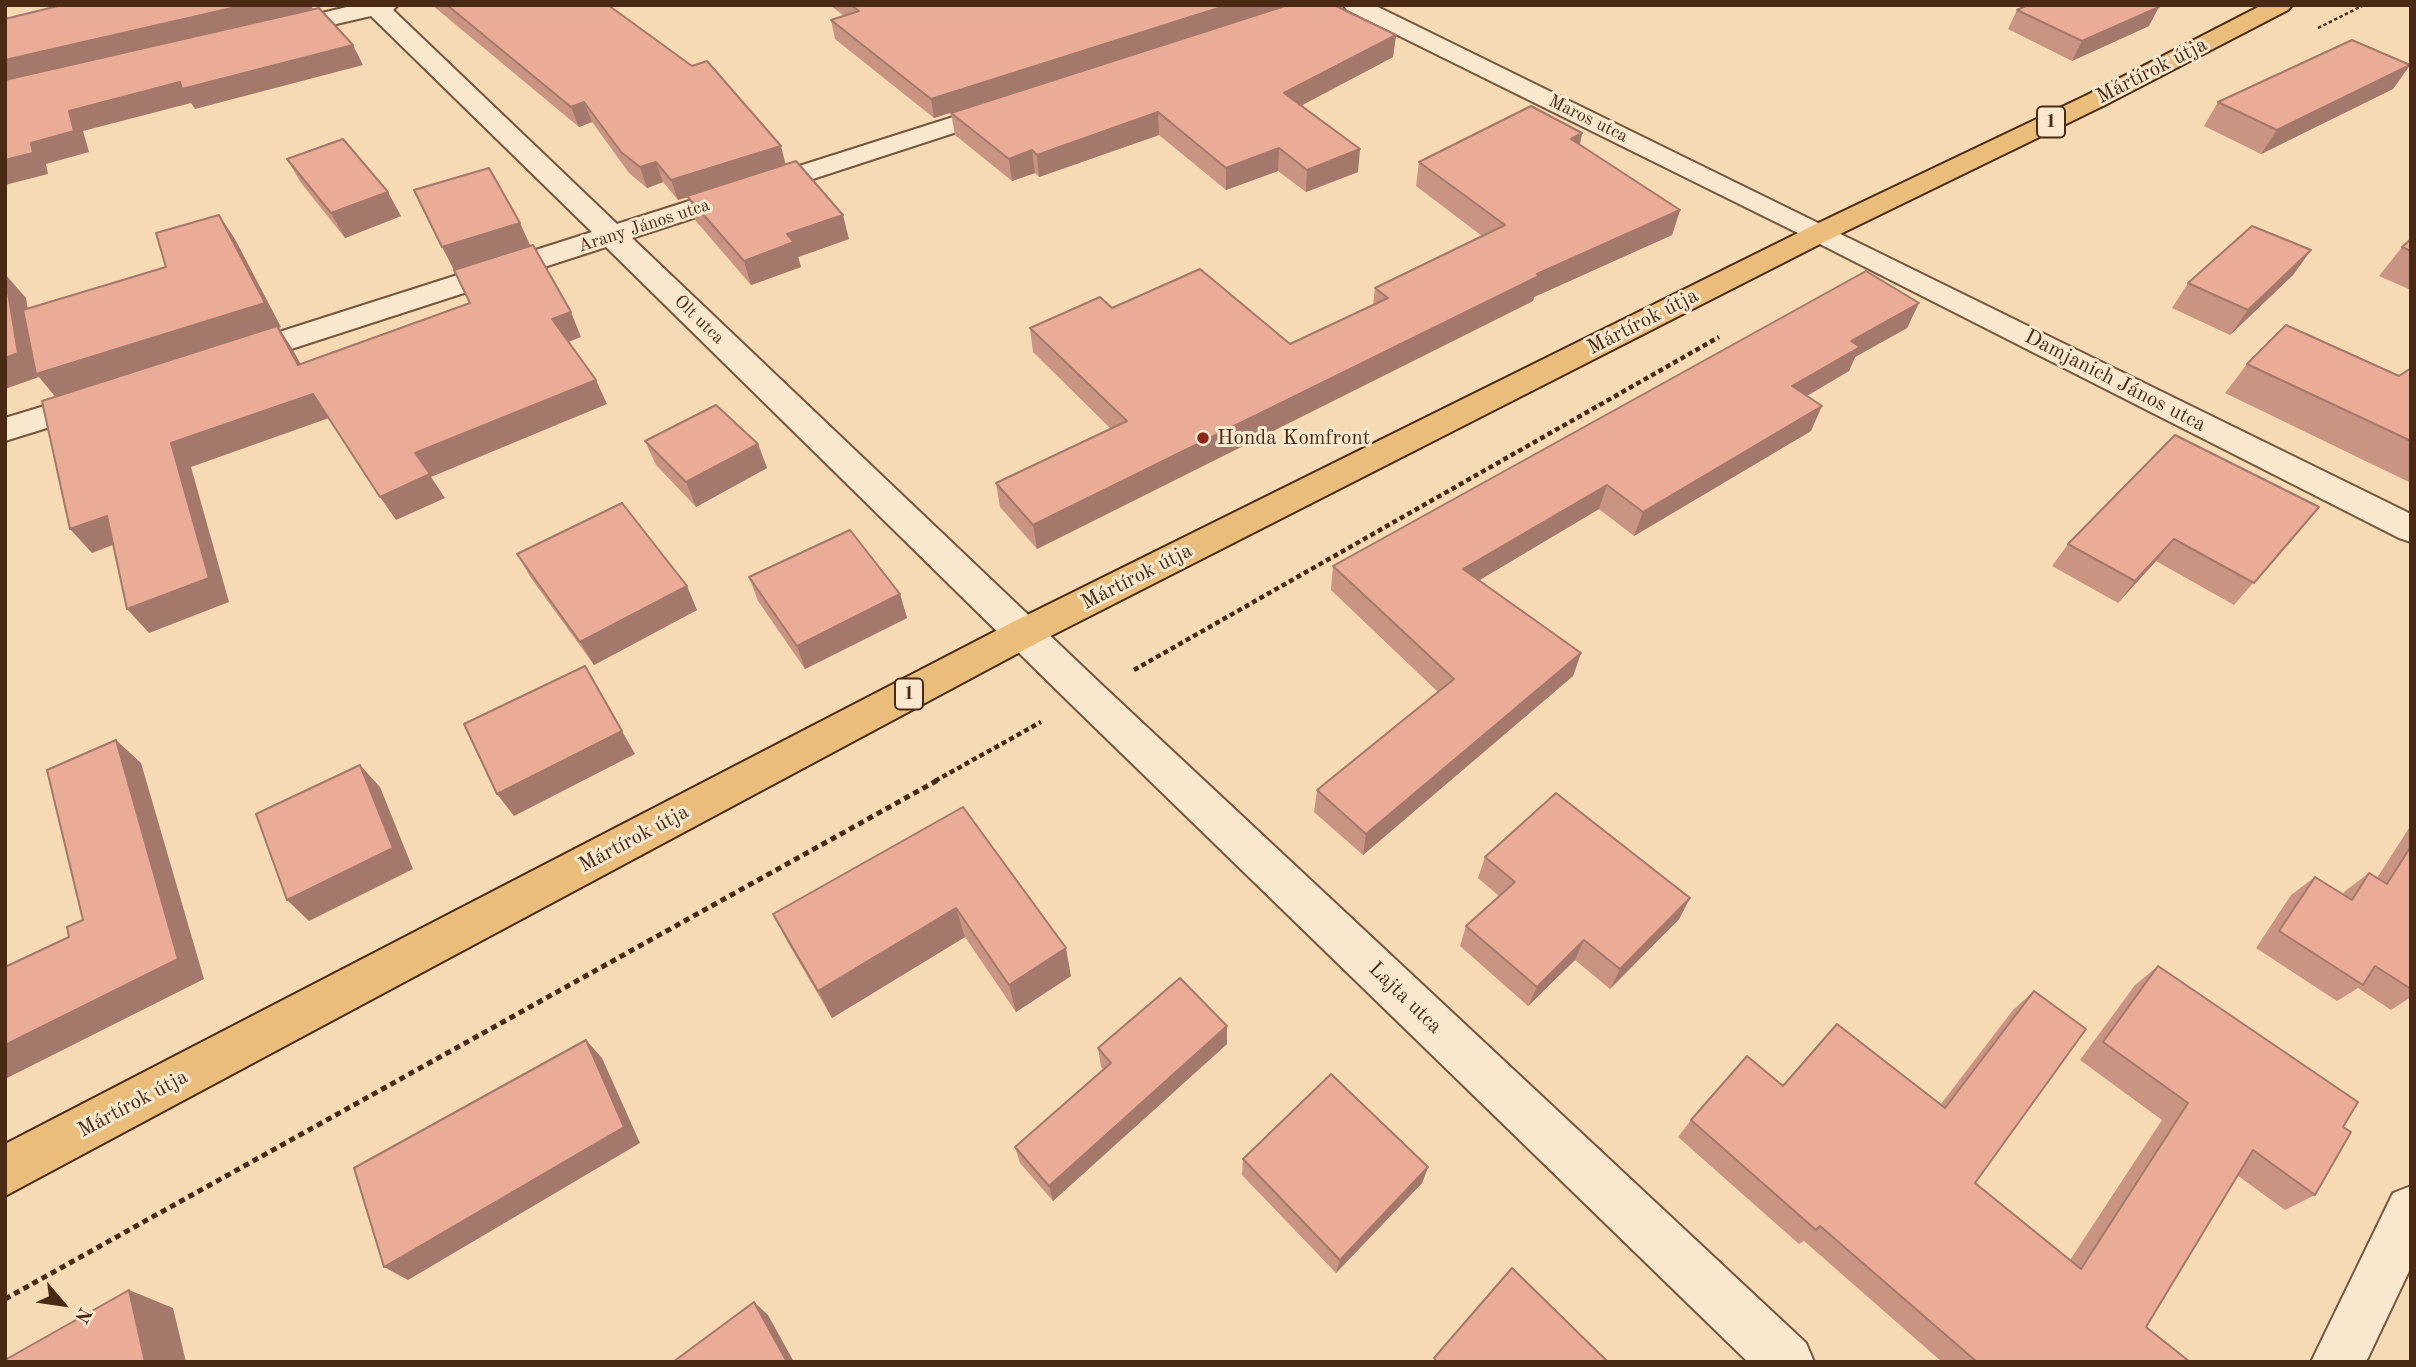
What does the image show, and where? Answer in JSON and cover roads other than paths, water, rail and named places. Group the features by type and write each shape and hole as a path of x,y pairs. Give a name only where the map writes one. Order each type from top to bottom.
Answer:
{"main road":[{"name":"Mártírok útja","path":"5,1171 1024,633 1820,233 2096,100 2280,5"}],"street":[{"name":"Maros utca","path":"1355,5 1820,233"},
{"path":"257,36 379,6"},
{"name":"Olt utca","path":"379,6 612,236 1024,633"},
{"name":"Arany János utca","path":"216,363 1032,99"},
{"name":"Damjanich János utca","path":"1820,233 2411,529"},
{"path":"5,430 124,392"},
{"name":"Lajta utca","path":"1024,633 1787,1362"},
{"path":"2338,1362 2411,1211"}],"place":[{"name":"Honda Komfront","path":"1203,438"}]}
